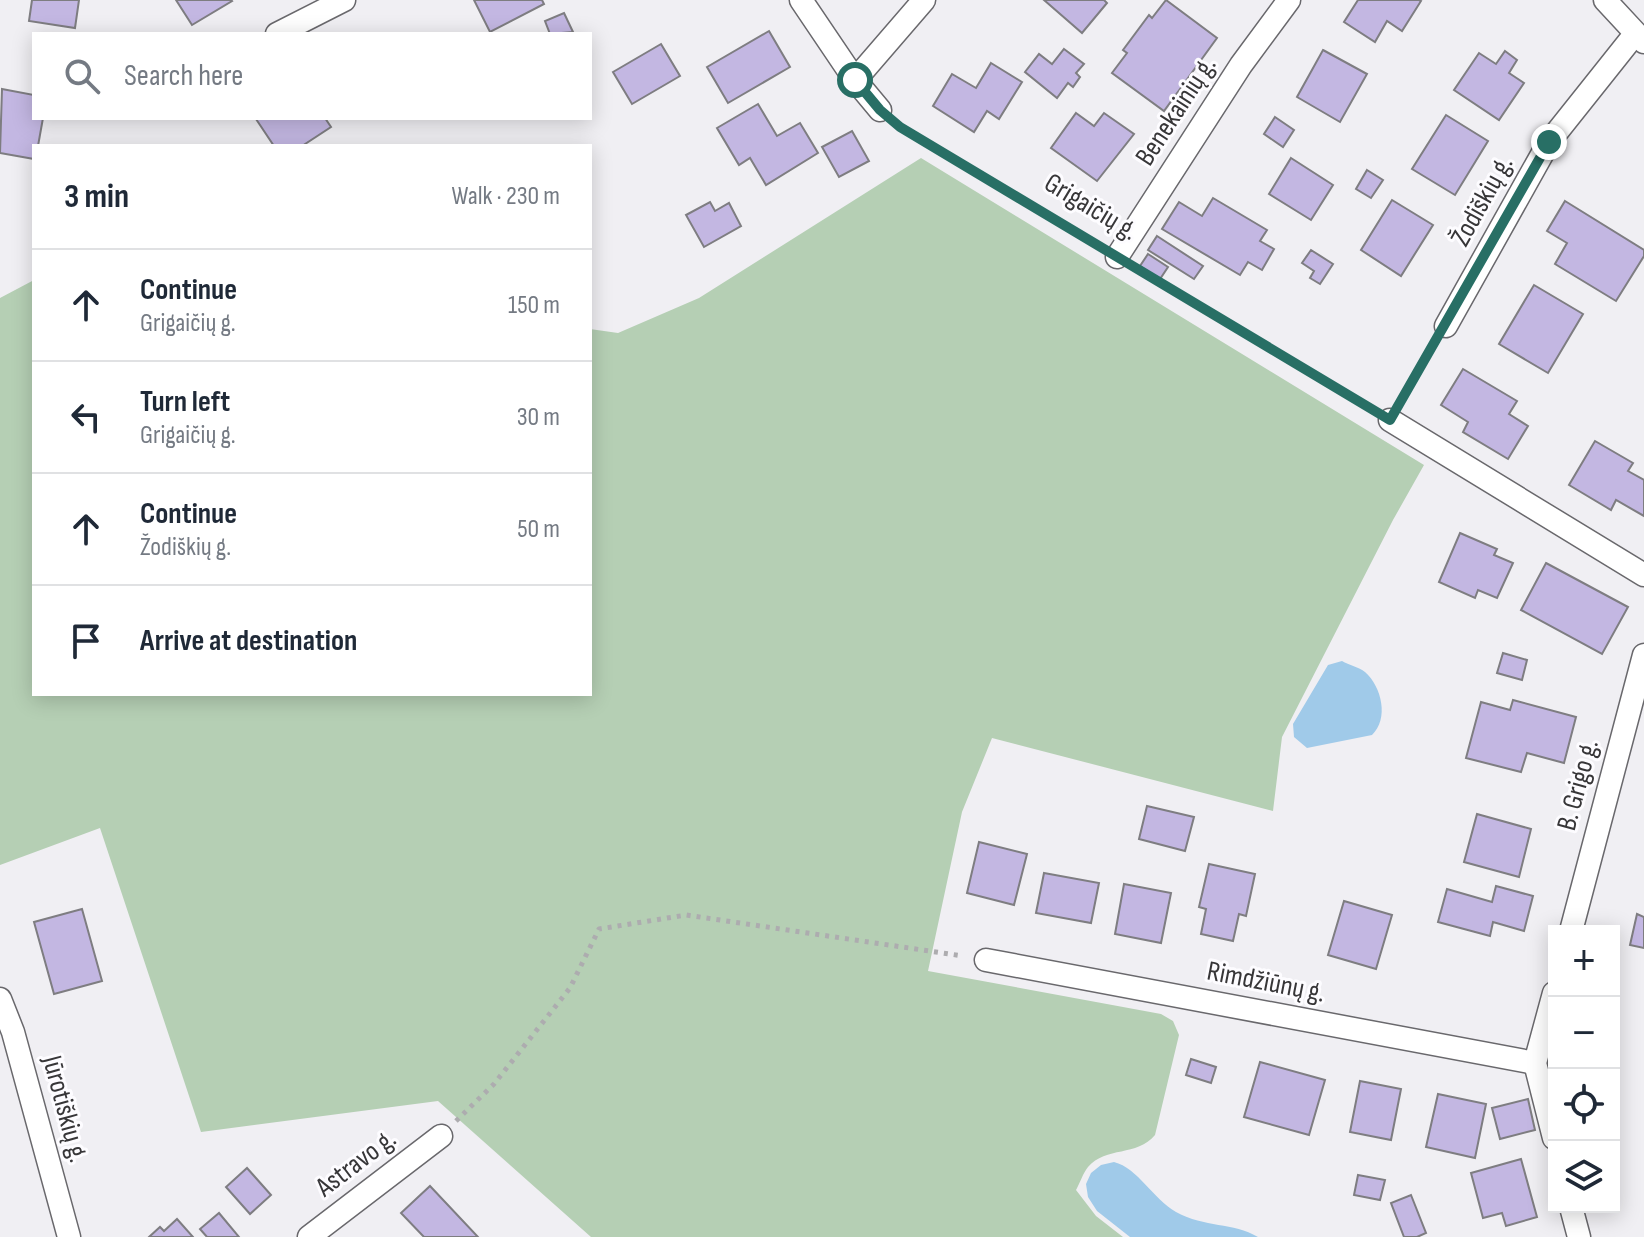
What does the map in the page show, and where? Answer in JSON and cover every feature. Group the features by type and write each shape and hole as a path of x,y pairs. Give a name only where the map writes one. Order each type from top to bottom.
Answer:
{"street":[{"path":"281,32 344,0"},
{"path":"801,0 855,80 880,110"},
{"path":"855,80 924,0"},
{"name":"Benekainių g.","path":"1117,257 1241,65 1289,0"},
{"path":"1605,0 1640,38"},
{"name":"Žodiškių g.","path":"1446,326 1549,142 1640,38"},
{"path":"1390,420 1644,575"},
{"name":"B. Grigo g.","path":"1573,925 1644,655"},
{"name":"Rimdžiūnų g.","path":"986,960 1535,1063"},
{"path":"1548,1114 1535,1063 1553,997"},
{"name":"Jūrotiškių g.","path":"0,999 13,1032 69,1237"},
{"name":"Astravo g.","path":"309,1237 441,1136"},
{"path":"1573,1213 1579,1237"}],"path":[{"name":"Grigaičių g.","path":"880,110 900,127 1390,420"},
{"path":"1390,420 1446,326"},
{"path":"441,1136 494,1084 570,988 599,929 686,915 986,960"}],"green space":[{"path":"921,158 1424,465 1282,737 1273,811 992,738 962,812 928,971 1161,1014 1173,1021 1179,1035 1155,1135 1139,1146 1095,1160 1086,1169 1076,1190 1096,1216 1123,1237 591,1237 438,1101 201,1132 100,828 0,865 0,298 32,281 32,696 592,696 592,329 618,333 699,298"}],"water":[{"path":"1342,661 1363,670 1371,678 1381,703 1380,721 1372,735 1307,748 1294,737 1293,724 1328,665"},
{"path":"1114,1162 1131,1171 1176,1212 1258,1237 1130,1237 1097,1211 1088,1197 1086,1184 1091,1173 1101,1165"}],"building":[{"path":"32,0 79,0 75,28 29,21"},
{"path":"176,0 231,0 232,1 192,25"},
{"path":"474,0 542,0 544,4 490,32"},
{"path":"1044,0 1104,0 1107,3 1082,33"},
{"path":"1166,0 1217,38 1164,111 1112,73 1127,53 1123,50 1149,15 1152,18"},
{"path":"1358,0 1421,1 1402,31 1387,21 1375,42 1344,22"},
{"path":"564,13 573,32 549,32 545,21"},
{"path":"769,31 790,67 728,103 707,67"},
{"path":"661,44 680,76 632,104 613,72"},
{"path":"1064,49 1084,64 1076,73 1080,77 1073,87 1068,83 1057,98 1025,72 1039,54 1052,64"},
{"path":"1323,50 1367,74 1340,122 1297,97"},
{"path":"1505,51 1517,60 1509,73 1524,83 1499,120 1454,90 1479,53 1496,64"},
{"path":"991,63 1022,82 999,119 987,111 974,132 933,106 952,74 976,88"},
{"path":"2,89 32,95 32,120 43,120 38,144 32,144 32,159 0,153"},
{"path":"758,104 777,136 800,123 818,153 766,185 750,158 739,165 717,128"},
{"path":"1076,113 1094,126 1104,113 1134,134 1097,181 1051,148"},
{"path":"1446,115 1488,141 1455,195 1412,169"},
{"path":"1275,117 1294,130 1283,147 1264,134"},
{"path":"257,120 326,120 331,127 305,144 273,144"},
{"path":"852,131 869,161 839,177 822,147"},
{"path":"1291,158 1333,185 1311,220 1269,194"},
{"path":"1367,170 1383,180 1371,198 1356,189"},
{"path":"1213,198 1267,230 1260,241 1274,249 1262,270 1248,262 1240,275 1162,229 1179,202 1202,216"},
{"path":"1392,200 1433,225 1401,276 1361,250"},
{"path":"1565,201 1644,250 1644,256 1616,301 1555,264 1567,243 1547,231"},
{"path":"710,202 715,211 729,203 741,226 704,247 686,215"},
{"path":"1157,236 1203,266 1194,279 1148,250"},
{"path":"1311,250 1333,264 1320,284 1310,278 1314,271 1302,263"},
{"path":"1148,254 1168,267 1160,279 1140,266"},
{"path":"1534,285 1583,314 1548,373 1499,344"},
{"path":"1463,369 1517,401 1509,414 1528,426 1508,459 1463,432 1468,422 1441,405"},
{"path":"1595,441 1633,463 1628,471 1644,480 1644,516 1616,500 1611,510 1569,485"},
{"path":"1460,533 1497,549 1494,555 1513,563 1497,598 1478,590 1475,598 1439,582"},
{"path":"1546,563 1628,607 1602,654 1521,610"},
{"path":"1503,653 1527,660 1522,680 1497,673"},
{"path":"1513,700 1576,717 1564,763 1527,753 1521,772 1466,758 1481,702 1510,710"},
{"path":"1147,806 1194,817 1185,851 1139,839"},
{"path":"1477,814 1531,829 1519,877 1464,862"},
{"path":"979,842 1027,854 1014,905 967,893"},
{"path":"1209,864 1255,874 1246,916 1239,914 1233,941 1201,934 1206,909 1199,907"},
{"path":"1044,873 1099,883 1091,923 1036,913"},
{"path":"1124,884 1171,893 1161,943 1115,934"},
{"path":"1496,886 1533,896 1524,931 1493,922 1490,936 1438,922 1447,889 1492,902"},
{"path":"1344,901 1392,915 1376,969 1328,955"},
{"path":"82,909 102,981 54,994 34,922"},
{"path":"1637,914 1644,917 1644,948 1630,945"},
{"path":"1191,1059 1216,1067 1211,1083 1186,1075"},
{"path":"1260,1062 1325,1080 1309,1135 1244,1117"},
{"path":"1360,1081 1401,1089 1391,1140 1350,1132"},
{"path":"1438,1094 1486,1104 1475,1158 1426,1147"},
{"path":"1528,1099 1535,1130 1500,1139 1492,1108"},
{"path":"1521,1159 1537,1217 1506,1226 1502,1213 1483,1218 1471,1173"},
{"path":"247,1168 271,1195 250,1214 226,1187"},
{"path":"1358,1175 1385,1180 1380,1200 1354,1195"},
{"path":"430,1186 478,1237 424,1237 401,1213"},
{"path":"1411,1195 1426,1233 1404,1237 1391,1203"},
{"path":"219,1213 239,1237 207,1237 200,1229"},
{"path":"177,1219 193,1237 149,1237 160,1227 164,1231"}],"route":[{"path":"855,80 880,110 900,127 1390,420 1549,142"}]}
